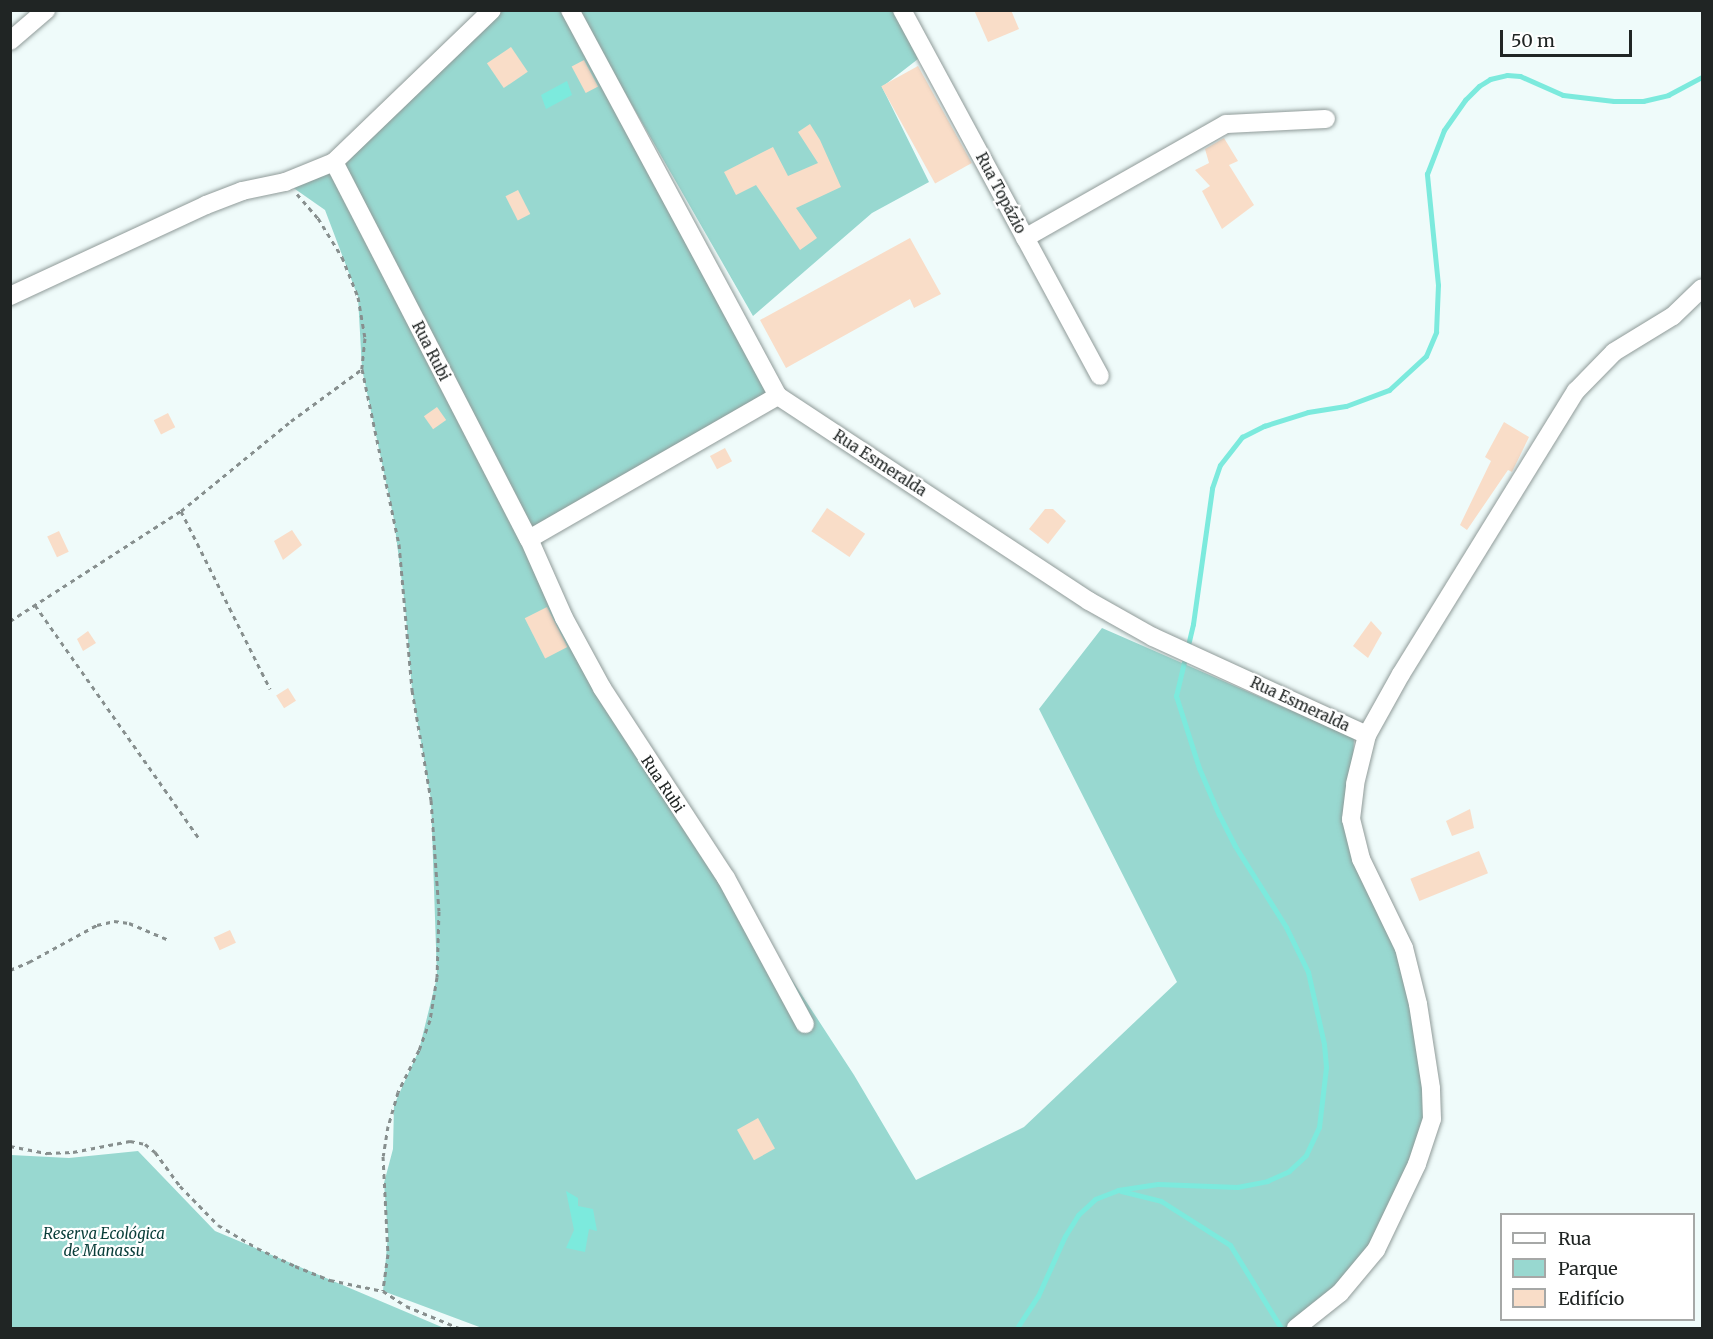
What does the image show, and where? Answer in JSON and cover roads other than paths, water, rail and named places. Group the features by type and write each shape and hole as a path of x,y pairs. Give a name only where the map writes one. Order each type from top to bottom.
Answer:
{"street":[{"path":"10,41 46,10"},
{"path":"10,296 206,205 242,191 285,182 334,162 492,10"},
{"name":"Rua Esmeralda","path":"570,10 778,396 1089,601 1153,637 1367,735"},
{"name":"Rua Topázio","path":"902,10 1100,376"},
{"path":"1025,238 1226,124 1326,118"},
{"name":"Rua Rubi","path":"334,162 529,539 564,618 602,688 726,878 806,1024"},
{"path":"1296,1329 1340,1293 1376,1250 1417,1164 1432,1119 1431,1088 1418,1004 1404,948 1361,859 1351,819 1355,784 1367,735 1407,664 1576,391 1614,352 1673,316 1702,288"},
{"path":"529,539 778,396"}],"waterway":[{"path":"1017,1328 1038,1296 1065,1236 1078,1215 1095,1199 1118,1190 1158,1184 1237,1187 1267,1181 1289,1171 1306,1155 1319,1127 1326,1067 1324,1044 1308,972 1286,927 1235,846 1219,815 1199,768 1176,696 1193,624 1212,488 1220,465 1242,437 1264,426 1308,412 1346,406 1389,390 1426,356 1436,332 1438,285 1427,174 1444,130 1465,100 1479,86 1490,79 1507,75 1520,76 1563,95 1614,101 1643,101 1668,95 1702,77"},
{"path":"1121,1191 1161,1201 1230,1245 1281,1328"}],"park label":[{"name":"Reserva Ecológica de Manassu","path":"104,1242"}]}
